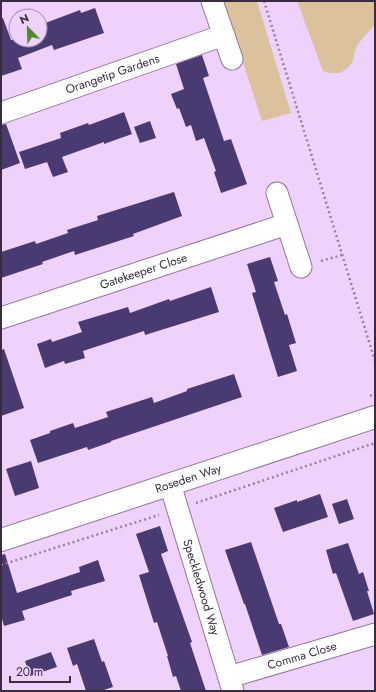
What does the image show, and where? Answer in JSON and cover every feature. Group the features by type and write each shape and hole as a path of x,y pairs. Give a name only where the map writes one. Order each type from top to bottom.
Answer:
{"street":[{"path":"212,1 232,59"},
{"name":"Orangetip Gardens","path":"1,113 224,34"},
{"path":"277,193 301,267"},
{"name":"Gatekeeper Close","path":"1,318 287,224"},
{"name":"Roseden Way","path":"1,540 375,417"},
{"name":"Speckledwood Way","path":"170,484 231,684"},
{"name":"Comma Close","path":"231,684 375,634"}],"path":[{"path":"264,1 375,361"}],"shaded area":[{"path":"223,1 257,1 291,113 262,121"},
{"path":"297,1 375,1 375,24 358,44 353,61 347,69 339,73 323,71"}],"building":[{"path":"95,8 104,33 54,50 52,45 48,47 48,22 80,10 81,13"},
{"path":"1,18 3,18 8,32 8,48 44,48 18,58 22,69 1,76"},
{"path":"202,55 209,76 203,78 224,141 231,139 247,184 221,193 214,172 216,171 204,138 196,141 191,125 186,127 179,108 177,109 171,94 184,89 176,64"},
{"path":"124,112 132,134 62,157 68,172 53,177 47,162 25,169 19,152 61,138 60,133 88,123 89,125"},
{"path":"150,121 156,138 140,143 134,127"},
{"path":"6,124 20,163 1,170 1,125"},
{"path":"174,192 182,216 133,234 134,236 75,255 74,251 42,262 43,264 1,278 1,252 35,241 36,244 68,233 67,230 98,220 97,216"},
{"path":"270,257 278,281 274,282 285,315 287,314 296,343 289,345 297,371 278,377 252,293 256,292 247,264"},
{"path":"211,287 219,312 145,335 144,331 83,351 85,358 65,364 64,361 45,368 37,344 51,339 52,342 82,332 78,322 128,307 130,313 169,299 170,301"},
{"path":"4,349 24,408 1,416 1,350"},
{"path":"234,374 242,397 88,450 87,447 38,463 30,440 73,423 75,428 108,417 106,412 152,397 154,403 187,391 187,389"},
{"path":"31,461 39,488 15,496 6,469"},
{"path":"320,494 328,517 283,532 274,508"},
{"path":"347,499 354,519 339,524 332,504"},
{"path":"160,526 168,551 161,554 192,642 190,643 206,691 181,691 176,676 173,677 157,622 154,623 139,575 149,572 136,534"},
{"path":"251,542 279,624 281,624 289,647 262,655 225,550"},
{"path":"348,543 359,574 363,572 374,614 353,621 336,573 333,574 326,550"},
{"path":"5,554 17,593 80,572 79,567 98,560 105,581 71,591 72,595 22,611 25,620 4,626 1,615 1,555"},
{"path":"94,639 102,662 104,661 113,687 101,691 86,691 77,664 73,666 67,648"},
{"path":"51,652 57,667 30,676 25,661"}]}
